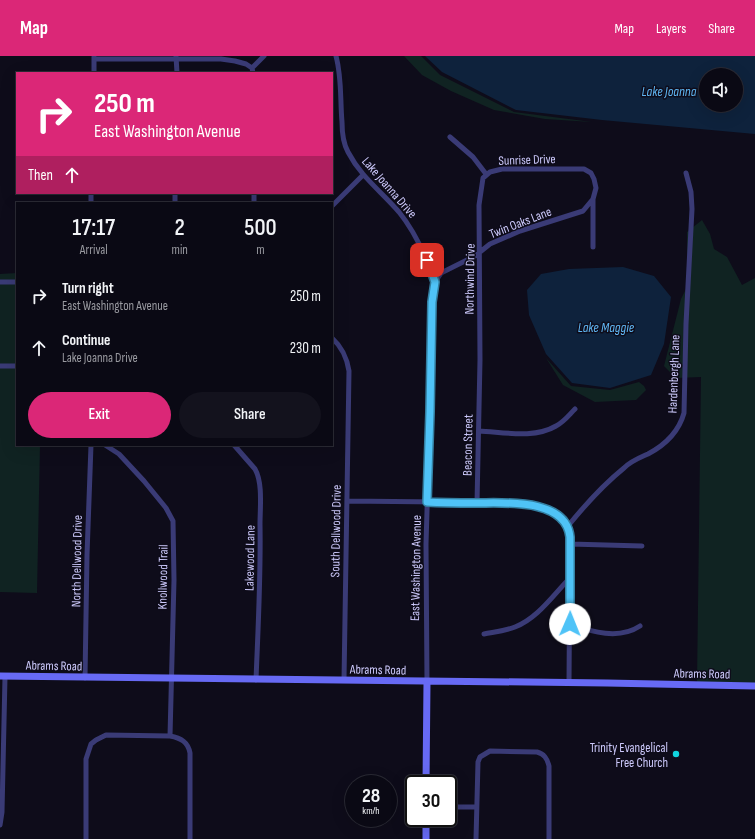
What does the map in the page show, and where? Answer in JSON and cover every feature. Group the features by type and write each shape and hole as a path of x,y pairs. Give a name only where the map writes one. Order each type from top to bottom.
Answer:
{"street":[{"path":"94,72 94,57 221,59 246,64 253,70 264,56"},
{"name":"Lake Joanna Drive","path":"336,56 339,67 344,140 347,152 363,175 385,197 410,228 427,260 435,282"},
{"path":"176,58 177,72"},
{"name":"Sunrise Drive","path":"450,137 473,157 486,174 494,170 502,169 584,169 591,173 594,178 596,188 593,199"},
{"name":"Hardenbergh Lane","path":"568,526 587,503 624,468 634,460 649,454 668,440 682,419 684,407 686,324 692,217 691,192 686,172"},
{"name":"Northwind Drive","path":"479,386 479,201 482,180 486,174"},
{"path":"333,205 363,175"},
{"path":"593,199 593,247"},
{"name":"Twin Oaks Lane","path":"435,282 441,273 466,261 490,244 502,238 583,211 593,199"},
{"path":"0,282 16,282"},
{"name":"East Washington Avenue","path":"426,775 427,502 432,302 435,282"},
{"name":"South Dellwood Drive","path":"333,339 340,346 348,362 349,382 344,680"},
{"path":"0,366 16,366"},
{"name":"Beacon Street","path":"477,503 479,386"},
{"path":"479,431 528,434 538,432 557,426 575,409"},
{"name":"North Dellwood Drive","path":"85,678 87,556 92,446"},
{"name":"Knollwood Trail","path":"107,446 119,454 144,481 166,508 173,521 174,580 170,736"},
{"name":"Lakewood Lane","path":"235,446 255,469 259,480 260,551 256,680"},
{"path":"347,501 508,503 534,505 552,512 568,526 570,531 569,683"},
{"path":"570,544 642,546"},
{"path":"484,634 504,630 525,622 539,612 570,578"},
{"path":"570,624 587,630 615,634 631,631 640,626"},
{"path":"0,825 2,812 3,676"},
{"name":"Abrams Road","path":"3,676 755,686"},
{"path":"86,839 86,759 88,748 96,740 106,735 170,736 184,740 189,748 190,754 190,839"},
{"path":"476,839 477,765 480,757 490,751 537,752 542,753 548,760 549,839"},
{"path":"457,807 476,806"},
{"path":"426,827 426,839"}],"green space":[{"path":"404,56 421,56 440,75 514,112 592,122 545,119 494,110 451,91 422,75"},
{"path":"702,220 710,234 714,249 727,257 742,285 755,278 755,683 697,682 701,377 676,378 664,366 681,299 689,283 687,232"},
{"path":"16,273 16,446 40,446 37,593 0,592 0,274"},
{"path":"546,358 571,386 610,390 639,382 646,390 636,400 595,402 563,385"}],"water":[{"name":"Lake Joanna","path":"425,56 755,56 755,134 602,120 516,110 442,72"},
{"name":"Lake Maggie","path":"623,267 654,276 671,297 664,344 651,375 610,388 572,383 546,354 529,315 527,290 541,274 569,269"}],"place":[{"name":"Trinity Evangelical Free Church","path":"676,754"}],"route":[{"path":"427,260 435,282 432,302 427,502 508,503 534,505 552,512 559,517 566,523 570,531 570,624"}]}
